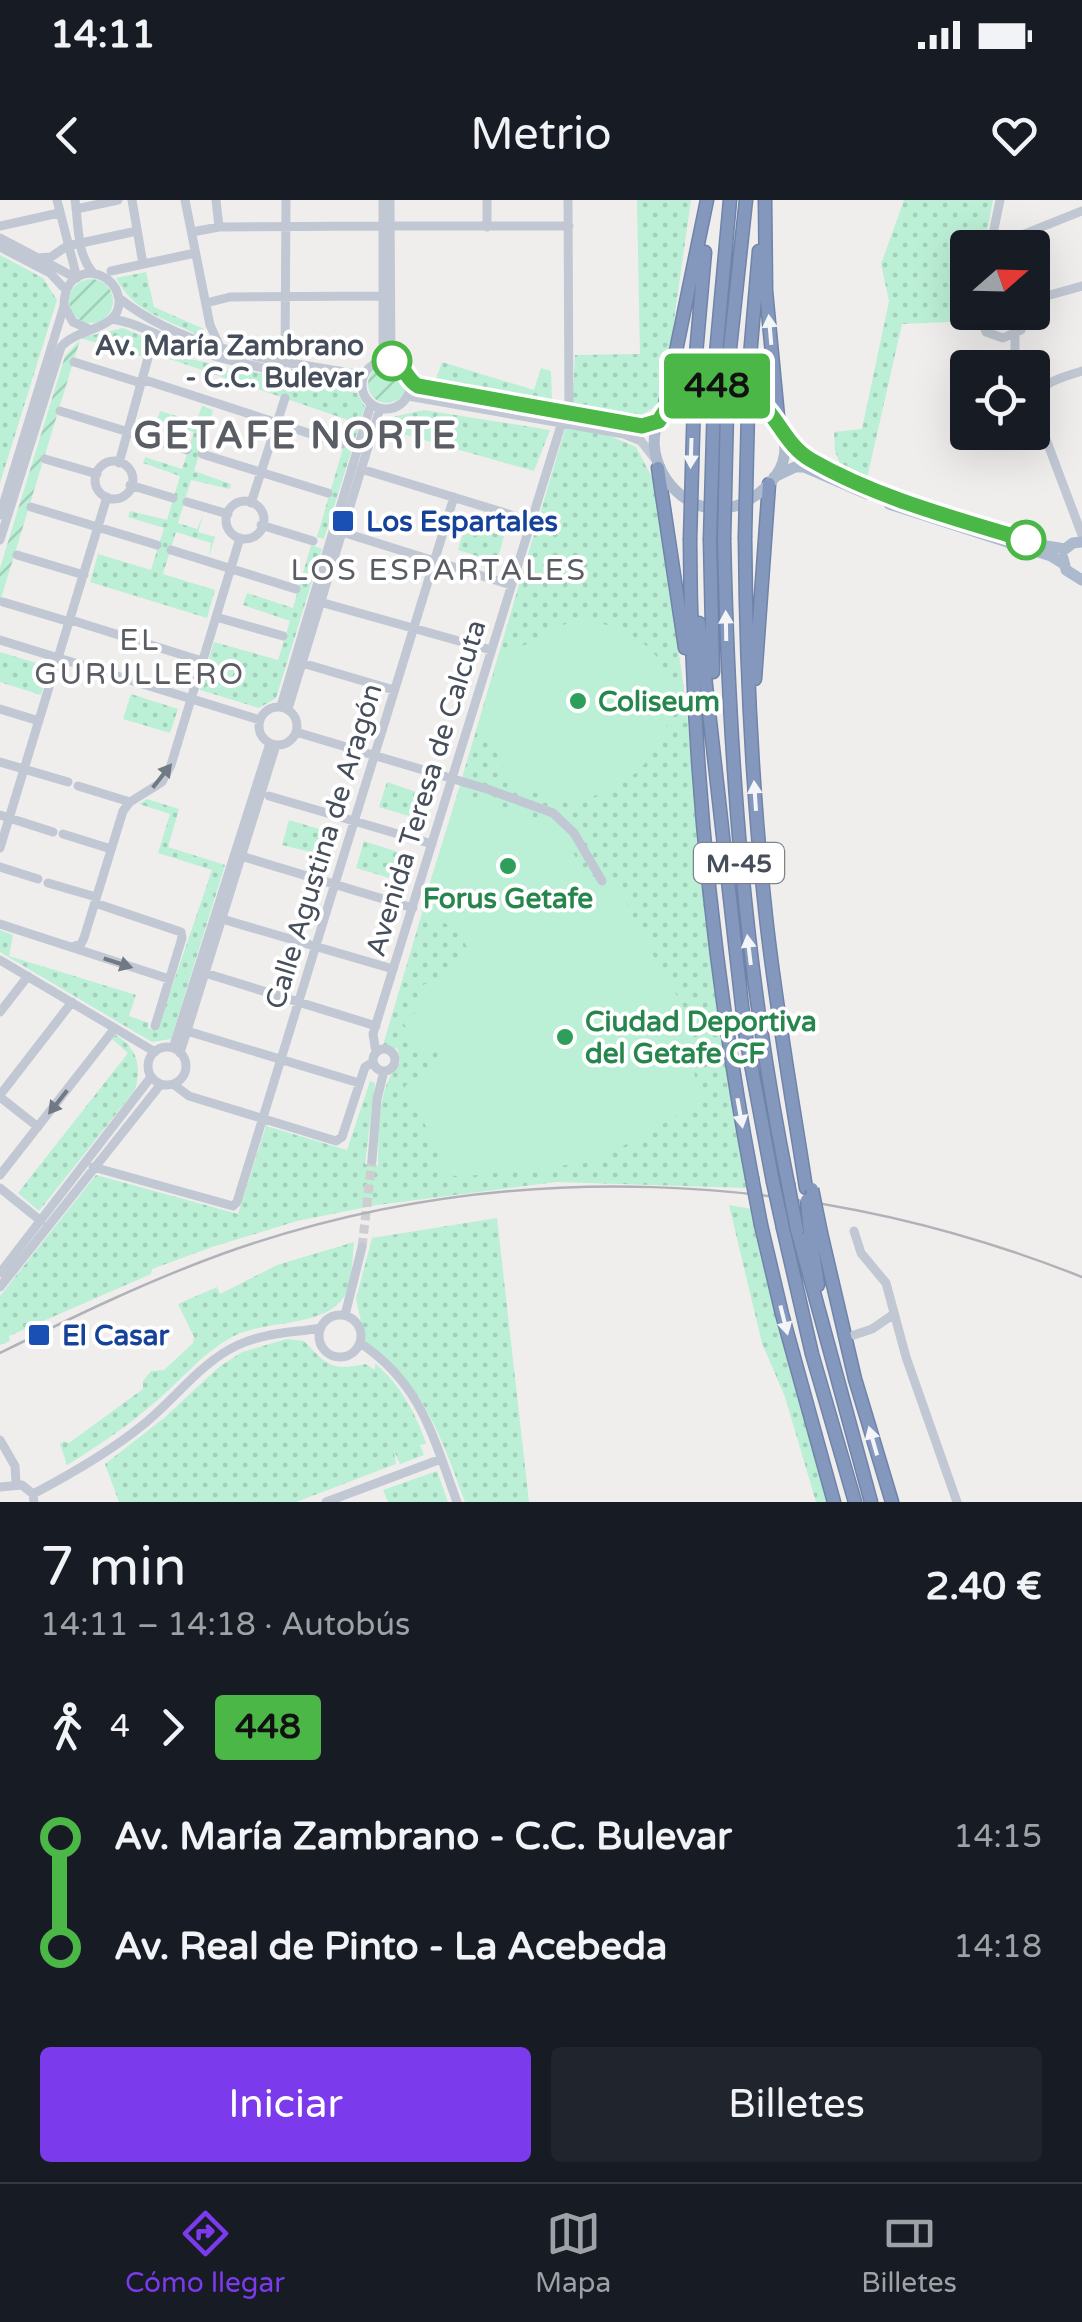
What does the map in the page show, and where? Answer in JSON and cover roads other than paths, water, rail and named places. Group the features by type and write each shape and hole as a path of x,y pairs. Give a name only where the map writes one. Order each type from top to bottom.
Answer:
{"highway":[{"path":"708,200 695,365 690,571 693,704 711,927 761,1225 834,1502"},
{"path":"662,413 708,200"},
{"name":"M-45","path":"730,200 717,539 718,796 745,1032 780,1183 803,1231 829,1436 852,1502"},
{"name":"M-45","path":"722,366 749,200"},
{"path":"765,200 749,368 745,537 752,756 766,919 809,1189 803,1231 837,1385 872,1502"},
{"path":"765,200 766,291 780,428"},
{"path":"656,463 693,704"},
{"path":"752,756 772,480"},
{"name":"M-45","path":"717,539 744,918 780,1183"},
{"path":"690,571 718,796"},
{"path":"803,1231 856,1379 892,1502"}],"main road":[{"path":"1075,543 1040,545 882,493 796,450 770,410 739,389 702,387 683,396 662,413 654,440 656,463 666,483 700,506 734,506 751,499 772,480 795,467 809,469 906,510 1036,550 1064,564 1072,576 1082,580"},
{"path":"772,480 783,455 780,428"},
{"path":"1064,564 1075,543"}],"street":[{"path":"57,200 76,278"},
{"path":"118,200 76,204 80,243 84,262 94,274 110,282 119,298 138,314 221,349 364,375"},
{"path":"132,200 143,264"},
{"path":"185,200 210,324 221,349"},
{"path":"216,200 219,227"},
{"path":"285,362 286,200"},
{"path":"387,200 387,361"},
{"path":"487,200 487,227"},
{"name":"Avenida Teresa de Calcuta","path":"374,1058 376,1026 566,418 568,200"},
{"path":"1000,230 1002,200"},
{"path":"996,230 1002,200"},
{"path":"1028,230 1082,211"},
{"path":"0,226 59,213"},
{"path":"387,226 383,296 387,361"},
{"path":"192,232 219,227 569,226"},
{"path":"37,258 52,257 66,246 137,231"},
{"path":"0,238 76,278"},
{"path":"0,247 50,273 66,290"},
{"path":"111,272 194,252"},
{"path":"0,515 66,290 76,278 94,274"},
{"path":"1050,297 1082,286"},
{"path":"206,302 230,297 383,296"},
{"path":"112,320 119,298"},
{"path":"64,306 73,322 90,329"},
{"path":"0,540 62,347 74,334 112,320 134,323 217,357 362,386"},
{"path":"198,341 209,334 210,324"},
{"path":"986,330 1014,350"},
{"path":"1015,350 1017,330"},
{"path":"997,338 1014,335"},
{"path":"118,462 148,358"},
{"path":"387,361 406,370 410,382 408,396 399,406 376,406 363,394 364,375 370,366 387,361"},
{"path":"74,362 141,383 148,381 342,444"},
{"path":"1050,382 1082,371"},
{"path":"410,382 632,436 646,446 656,463"},
{"path":"408,396 642,426 662,413"},
{"path":"251,503 285,398"},
{"path":"284,708 302,664 362,469 376,406"},
{"path":"284,708 376,406"},
{"path":"60,410 187,450"},
{"path":"630,425 662,413"},
{"path":"1050,450 1072,515 1075,543"},
{"path":"202,454 328,493"},
{"path":"45,459 97,474"},
{"path":"102,462 118,462 133,471 124,499 94,490 102,462"},
{"path":"362,469 531,520"},
{"path":"130,485 172,498"},
{"path":"0,848 5,816 25,770 108,497"},
{"name":"Calle Agustina de Aragón","path":"93,1167 232,1206 237,1202 454,497"},
{"path":"236,501 251,503 264,511 254,539 240,538 225,530 236,501"},
{"path":"187,502 228,514"},
{"path":"30,507 158,546"},
{"path":"261,525 313,541"},
{"path":"342,532 511,585"},
{"path":"72,947 84,938 123,810 168,774 240,538"},
{"path":"172,550 296,588"},
{"path":"17,556 84,576"},
{"path":"3,602 202,661"},
{"path":"320,602 491,650"},
{"path":"216,617 283,636"},
{"path":"0,640 260,720"},
{"path":"302,664 394,690"},
{"path":"284,708 296,719 296,732 288,742 273,744 262,736 260,720 265,711 284,708"},
{"path":"0,709 39,722"},
{"path":"296,732 532,804 561,818 602,881"},
{"path":"176,1050 187,1032 273,744"},
{"path":"174,1084 185,1070 176,1050 273,744"},
{"path":"0,762 130,802"},
{"path":"269,796 432,844"},
{"path":"5,816 112,849"},
{"path":"242,856 412,908"},
{"path":"0,868 181,932 155,1026"},
{"path":"222,920 393,970"},
{"path":"0,924 169,979"},
{"path":"0,960 154,1052 176,1050"},
{"path":"205,973 376,1026"},
{"path":"0,1012 28,976"},
{"path":"38,1126 0,1096 72,1002"},
{"path":"0,1175 116,1028"},
{"path":"187,1032 359,1083"},
{"path":"156,1080 174,1084 188,1096 336,1141 342,1138 364,1067 386,1049 394,1056 393,1066 384,1071 377,1099 372,1160"},
{"path":"154,1052 148,1061 156,1080"},
{"path":"374,1058 384,1071"},
{"path":"0,1287 156,1080"},
{"path":"0,1273 156,1080"},
{"path":"0,1188 41,1221"},
{"path":"854,1232 861,1253 886,1282 958,1502"},
{"path":"345,1315 362,1247"},
{"path":"854,1334 872,1329 894,1314"},
{"path":"1,1443 16,1466 16,1483 33,1498 144,1425 232,1347 277,1332 320,1328 331,1316 345,1315 358,1324 360,1342 392,1366 410,1387 457,1502"},
{"path":"320,1328 320,1341 332,1355 348,1355 360,1342"},
{"path":"326,1502 441,1460"},
{"path":"0,1487 16,1483"},
{"path":"360,1490 364,1502"}],"tunnel":[{"path":"362,1247 372,1160"}],"railway":[{"path":"0,1353 193,1265 328,1222 436,1200 544,1189 654,1187 763,1195 871,1213 978,1241 1082,1277"}],"place":[{"name":"Av. María Zambrano - C.C. Bulevar","path":"392,361"},
{"name":"Los Espartales","path":"343,521"},
{"name":"Coliseum","path":"578,701"},
{"name":"Forus Getafe","path":"508,866"},
{"name":"Ciudad Deportiva del Getafe CF","path":"565,1037"},
{"name":"El Casar","path":"39,1335"}],"district":[{"name":"GETAFE NORTE","path":"296,435"},
{"name":"LOS ESPARTALES","path":"439,570"},
{"name":"EL GURULLERO","path":"140,657"}]}
